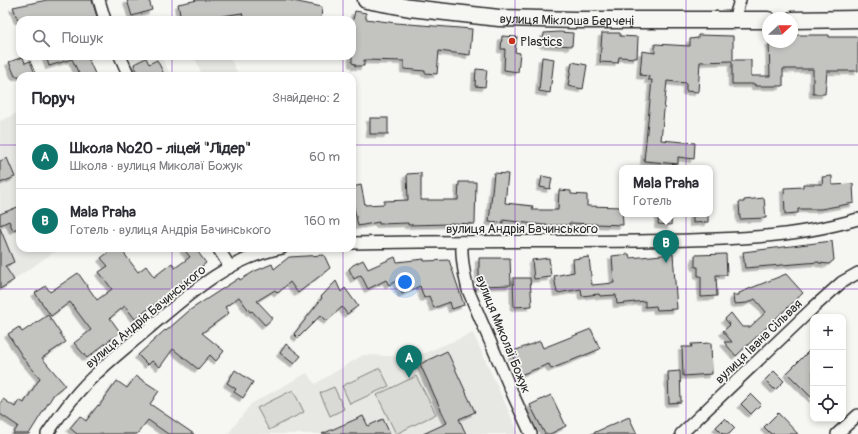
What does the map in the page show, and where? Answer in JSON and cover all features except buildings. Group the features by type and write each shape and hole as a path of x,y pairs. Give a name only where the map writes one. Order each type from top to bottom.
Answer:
{"street":[{"path":"99,0 104,16"},
{"name":"вулиця Міклоша Берчені","path":"366,0 410,8 499,18 575,20 762,20"},
{"path":"734,20 740,0"},
{"path":"798,20 858,19"},
{"path":"122,60 127,72"},
{"name":"вулиця Андрія Бачинського","path":"356,243 727,239 767,236 806,230 858,219"},
{"name":"вулиця Миколаї Божук","path":"462,242 462,256 468,290 531,434"},
{"path":"221,252 230,267"},
{"name":"вулиця Андрія Бачинського","path":"47,434 63,410 82,387 165,314 205,282 230,267 266,252"},
{"name":"вулиця Івана Сільвая","path":"681,434 814,307 842,282 858,274"},
{"path":"837,434 858,415"}],"shaded area":[{"path":"128,60 163,60 169,72 133,72"},
{"path":"196,60 231,60 237,72 201,72"},
{"path":"16,114 16,252 54,252 0,289 0,121"},
{"path":"473,333 519,434 228,434 251,404 307,373 315,384 363,355 415,357"},
{"path":"380,368 389,386 350,404 342,386"},
{"path":"416,376 436,414 396,434 377,395"},
{"path":"334,387 344,409 330,416 320,393"},
{"path":"293,390 304,412 269,430 257,408"}],"place":[{"name":"Plastics","path":"512,41"},
{"name":"Mala Praha","path":"666,263"},
{"name":"Школа №20 - ліцей \"Лідер\"","path":"409,378"}]}
